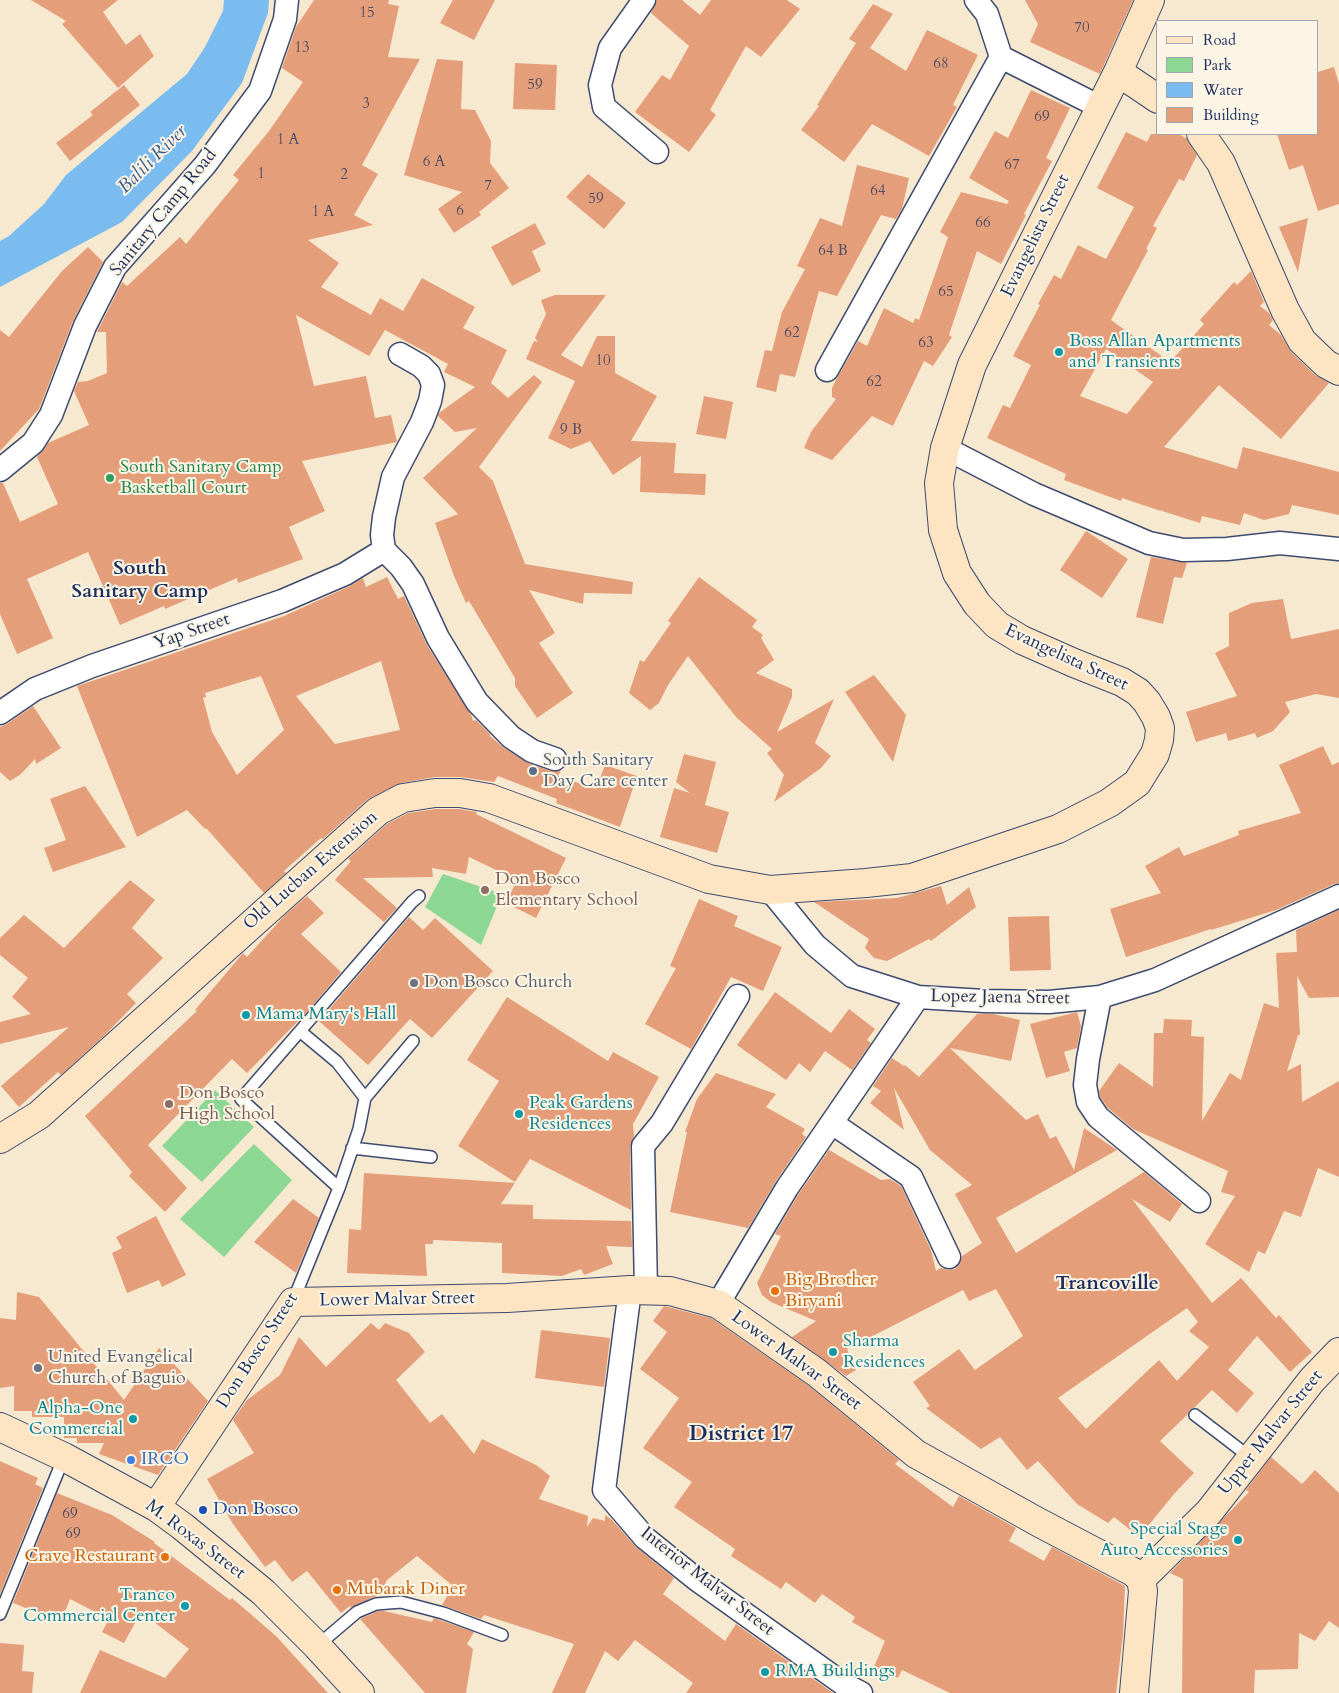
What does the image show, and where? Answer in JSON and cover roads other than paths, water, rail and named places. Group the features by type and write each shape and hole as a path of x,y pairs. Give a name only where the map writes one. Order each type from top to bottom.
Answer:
{"street":[{"name":"Sanitary Camp Road","path":"0,470 33,443 51,415 85,326 115,267 205,165 260,91 285,19 287,0"},
{"path":"644,0 610,48 600,85 604,107 657,152"},
{"path":"976,0 987,14 1001,57 1100,107"},
{"name":"Evangelista Street","path":"770,890 912,878 1058,829 1109,803 1138,783 1155,754 1160,740 1160,728 1147,702 1138,692 1122,682 1022,640 997,625 977,604 958,573 943,530 939,482 945,448 972,365 1118,72 1150,0"},
{"path":"827,370 1001,57"},
{"path":"1118,72 1156,98"},
{"path":"1202,135 1221,163 1285,310 1302,341 1326,364 1339,371"},
{"path":"400,354 421,366 429,374 433,385 430,401 422,422 393,477 384,517 382,535 384,550 401,567 413,584 438,638 477,702 511,738 532,751 555,760"},
{"path":"945,448 1034,494 1149,543 1183,550 1227,549 1280,543 1339,549"},
{"name":"Yap Street","path":"0,713 35,689 92,666 282,601 345,574 384,550"},
{"name":"Old Lucban Extension","path":"0,1139 38,1115 378,811 403,798 436,793 490,798 709,879 770,890"},
{"name":"Lopez Jaena Street","path":"770,890 814,945 852,976 918,997 1049,1002 1100,997 1155,980 1339,896"},
{"name":"Interior Malvar Street","path":"738,996 662,1123 643,1146 638,1290 604,1490 644,1538 696,1579 826,1672 860,1693"},
{"path":"718,1304 788,1188 918,997"},
{"path":"1100,997 1088,1059 1086,1085 1088,1102 1098,1117 1198,1201"},
{"path":"832,1123 911,1177 949,1257"},
{"name":"Lower Malvar Street","path":"293,1302 507,1298 638,1290 670,1291 718,1304 817,1373 916,1454 1133,1572 1141,1579"},
{"name":"Don Bosco Street","path":"156,1507 293,1302"},
{"name":"Upper Malvar Street","path":"1141,1579 1209,1512 1312,1380 1339,1352"},
{"name":"M. Roxas Street","path":"0,1427 64,1457 156,1507 195,1536 263,1592 317,1646 360,1693"},
{"path":"1134,1693 1143,1591 1141,1579"}],"lane":[{"path":"339,1188 241,1099 419,896"},
{"path":"301,1032 337,1062 365,1098"},
{"name":"Don Bosco Street","path":"293,1302 339,1188 359,1129 365,1098 413,1041"},
{"path":"352,1148 431,1156"},
{"path":"1195,1415 1250,1458"},
{"path":"0,1614 64,1457"},
{"path":"317,1646 357,1612 376,1604 400,1602 443,1613 502,1635"}],"water":[{"name":"Balili River","path":"224,0 269,0 268,13 242,83 192,151 122,222 0,287 0,241 9,236 44,204 66,175 187,74 205,47 223,11"}],"place":[{"name":"Boss Allan Apartments and Transients","path":"1059,352"},
{"name":"South Sanitary Camp Basketball Court","path":"110,478"},
{"name":"South Sanitary Day Care center","path":"533,771"},
{"name":"Don Bosco Elementary School","path":"485,890"},
{"name":"Don Bosco Church","path":"414,983"},
{"name":"Mama Mary's Hall","path":"246,1015"},
{"name":"Don Bosco High School","path":"169,1104"},
{"name":"Peak Gardens Residences","path":"519,1114"},
{"name":"Big Brother Biryani","path":"775,1291"},
{"name":"Sharma Residences","path":"833,1352"},
{"name":"United Evangelical Church of Baguio","path":"38,1368"},
{"name":"Alpha-One Commercial","path":"133,1419"},
{"name":"IRCO","path":"131,1460"},
{"name":"Don Bosco","path":"203,1510"},
{"name":"Special Stage Auto Accessories","path":"1238,1540"},
{"name":"Crave Restaurant","path":"165,1557"},
{"name":"Mubarak Diner","path":"337,1590"},
{"name":"Tranco Commercial Center","path":"185,1606"},
{"name":"RMA Buildings","path":"765,1672"}],"district":[{"name":"South Sanitary Camp","path":"140,580"},
{"name":"Trancoville","path":"1107,1284"},
{"name":"District 17","path":"741,1435"}]}
